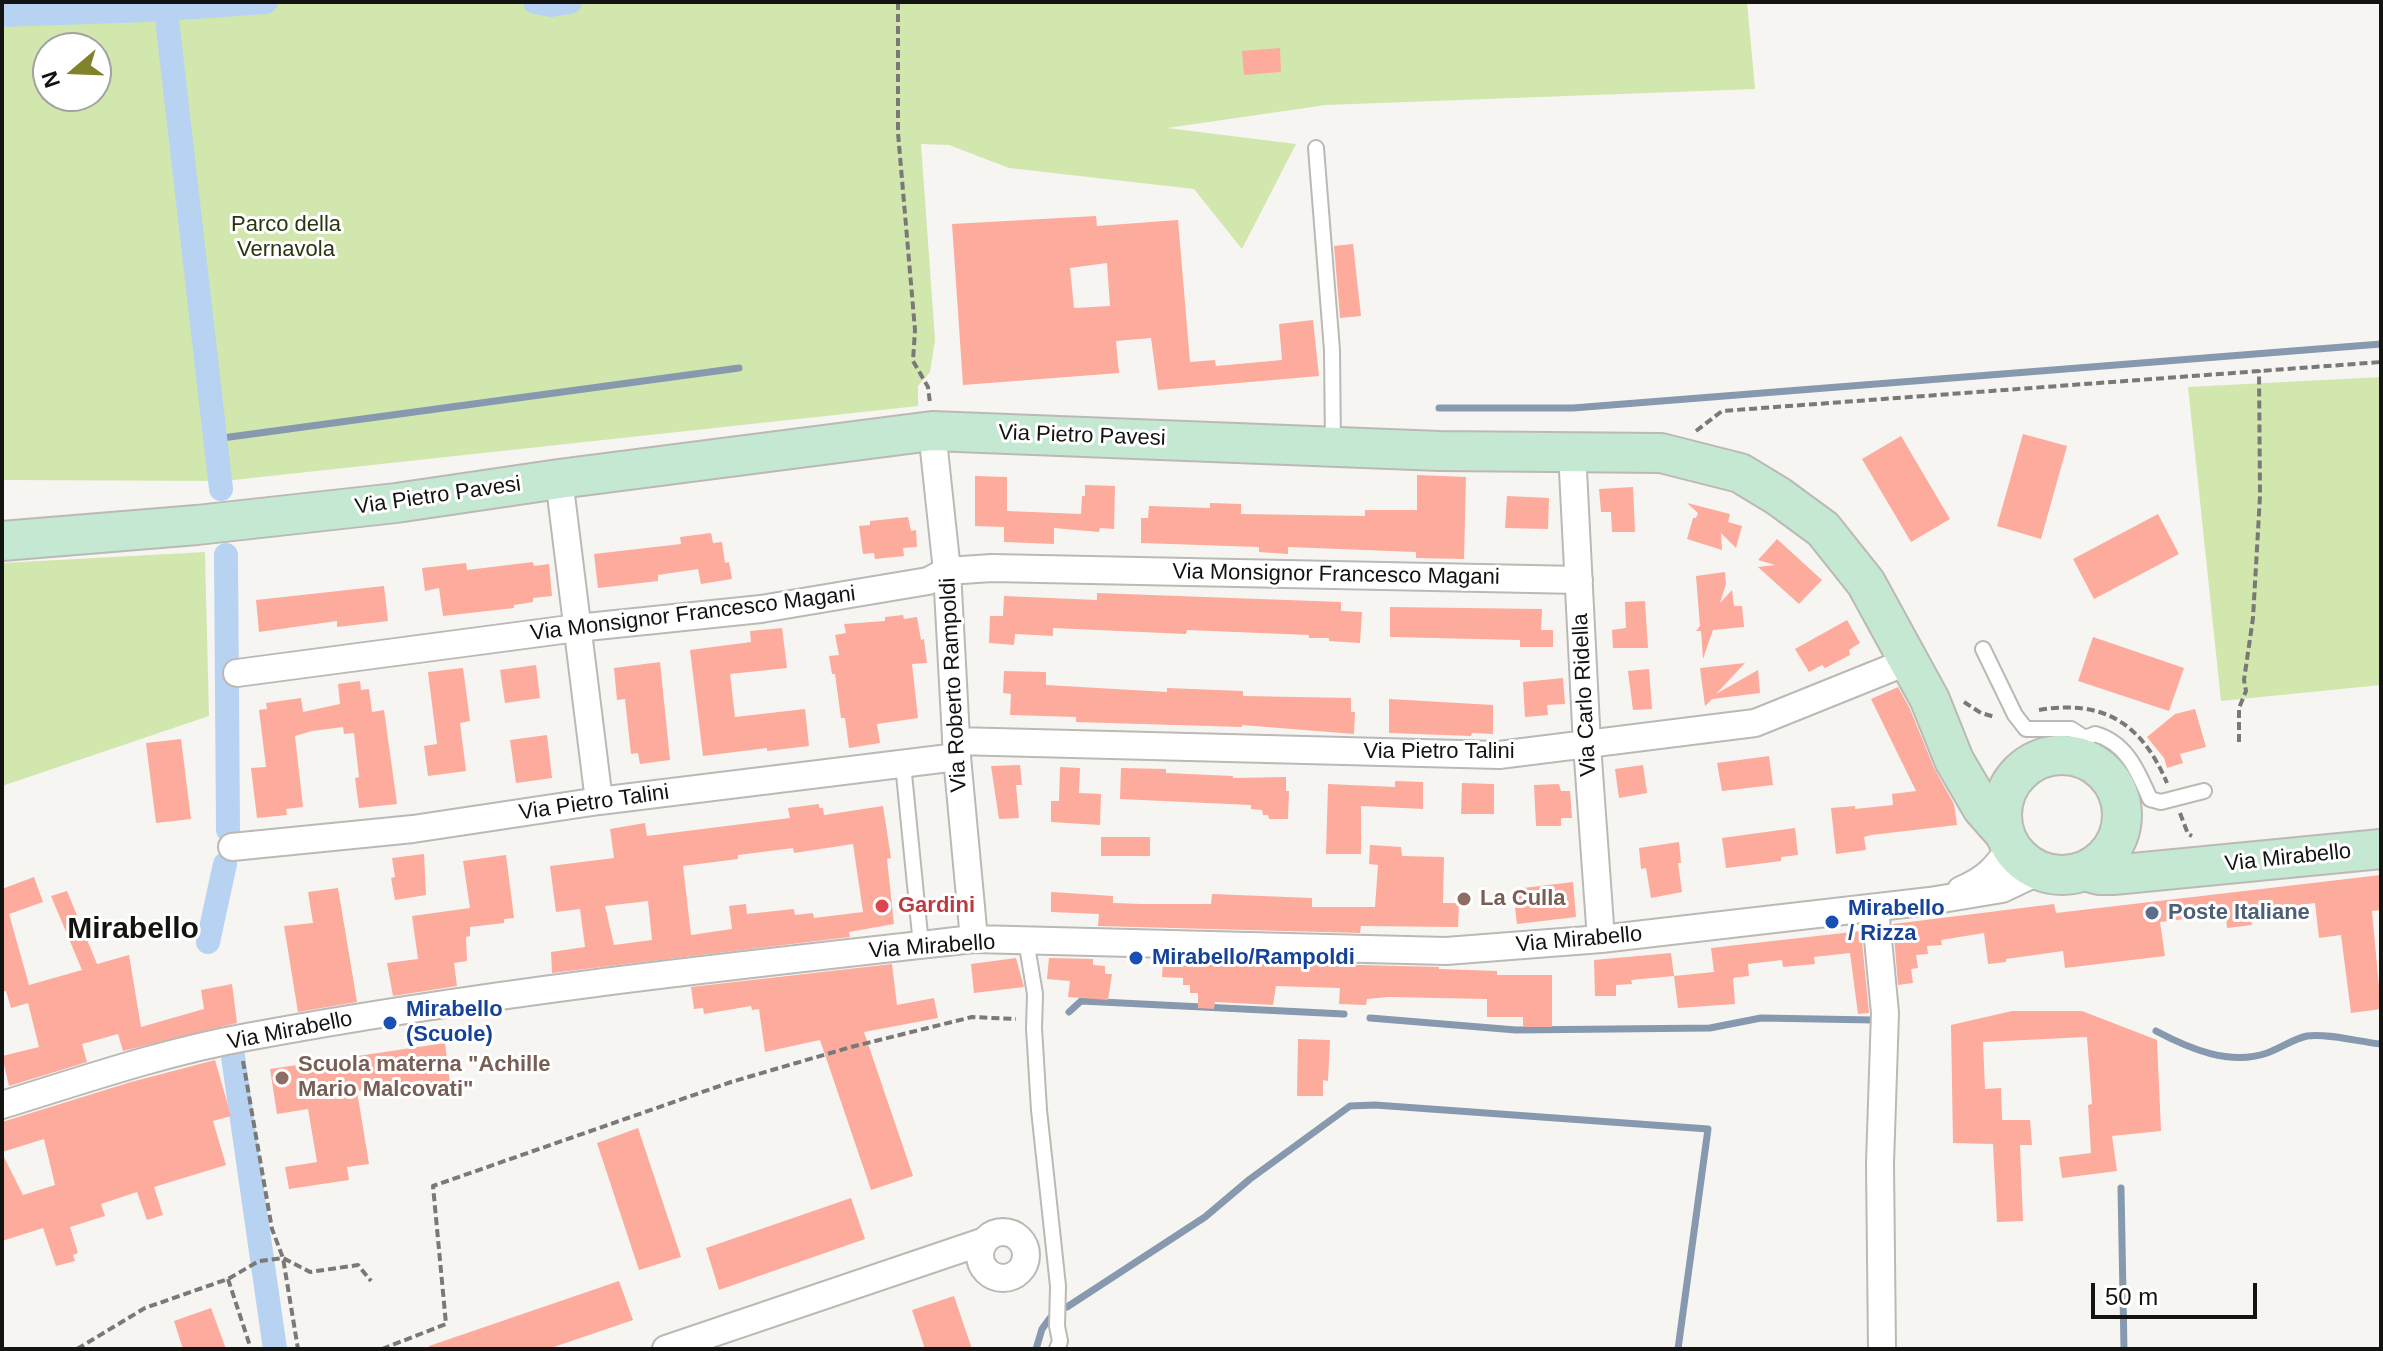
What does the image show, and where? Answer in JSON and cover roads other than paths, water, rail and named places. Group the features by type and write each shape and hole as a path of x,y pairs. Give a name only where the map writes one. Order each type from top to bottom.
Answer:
{"street":[{"name":"Via Pietro Pavesi","path":"2,541 197,525 396,503 932,431 1440,451 1661,453 1740,473 1823,529 1866,583 1909,661 1950,709 1956,742 1990,765 2024,769"},
{"name":"Via Roberto Rampoldi","path":"932,431 947,571 956,749 974,939"},
{"name":"Via Carlo Ridella","path":"1572,451 1587,745 1601,939"},
{"path":"559,479 599,801"},
{"name":"Via Pietro Pavesi","path":"2,531 101,531"},
{"name":"Via Monsignor Francesco Magani","path":"237,673 577,628 761,609 928,581 947,571 992,568 1579,580"},
{"name":"Via Pietro Talini","path":"232,847 413,829 599,801 903,764 956,749 1499,755 1755,723 1909,661"},
{"name":"Via Pietro Pavesi","path":"1950,709 1954,760 1982,808 2008,840"},
{"path":"2082,748 2113,783 2121,801 2122,821 2112,849 2099,862 2084,871 2060,875 2040,871 2021,859 2008,840 2002,822 2004,800 2015,778 2035,761 2082,748"},
{"name":"Via Mirabello","path":"2122,821 2148,846 2196,853 2381,849"},
{"name":"Via Mirabello","path":"1930,901 1980,882 1993,872 2008,840"},
{"name":"Via Mirabello","path":"2084,871 2099,875 2196,853"},
{"name":"Via Mirabello","path":"2,1105 126,1067 239,1039 369,1016 651,977 921,945 974,939 1446,951 1601,939 1930,901 1987,893 2040,871"},
{"path":"1875,908 1885,1013 1880,1163 1882,1349"},
{"path":"666,1349 985,1241"}],"lane":[{"path":"1316,148 1332,350 1333,447"},
{"path":"1983,649 2015,715 2026,729 2071,729 2082,748"},
{"path":"2082,748 2090,734 2101,736 2133,761 2150,799 2161,802 2204,791"},
{"path":"903,764 921,945"},
{"path":"1026,940 1035,994 1039,1110 1058,1286 1057,1326 1060,1341 1057,1349"}],"waterway":[{"path":"165,2 221,489"},
{"path":"180,8 266,2"},
{"path":"535,2 551,5 570,2"},
{"path":"2,15 150,10"},
{"path":"1439,408 1573,408 2381,344"},
{"path":"215,439 739,368"},
{"path":"226,555 228,830"},
{"path":"208,942 225,864"},
{"path":"1069,1012 1081,1001 1344,1014"},
{"path":"1370,1018 1516,1030 1710,1028 1761,1018 1873,1020"},
{"path":"2156,1031 2210,1054 2239,1058 2267,1053 2297,1039 2315,1035 2381,1044"},
{"path":"232,1050 275,1349"},
{"path":"1067,1307 1205,1217 1250,1179 1350,1106 1375,1105 1708,1129 1678,1349"},
{"path":"2121,1188 2124,1349"},
{"path":"1036,1349 1042,1329 1050,1318"}],"place":[{"name":"La Culla","path":"1464,899"},
{"name":"Gardini","path":"882,906"},
{"name":"Poste Italiane","path":"2152,913"},
{"name":"Mirabello / Rizza","path":"1832,922"},
{"name":"Mirabello/Rampoldi","path":"1136,958"},
{"name":"Mirabello (Scuole)","path":"390,1023"},
{"name":"Scuola materna \"Achille Mario Malcovati\"","path":"282,1078"}],"district":[{"name":"Mirabello","path":"133,930"}],"park label":[{"name":"Parco della Vernavola","path":"286,238"}]}
